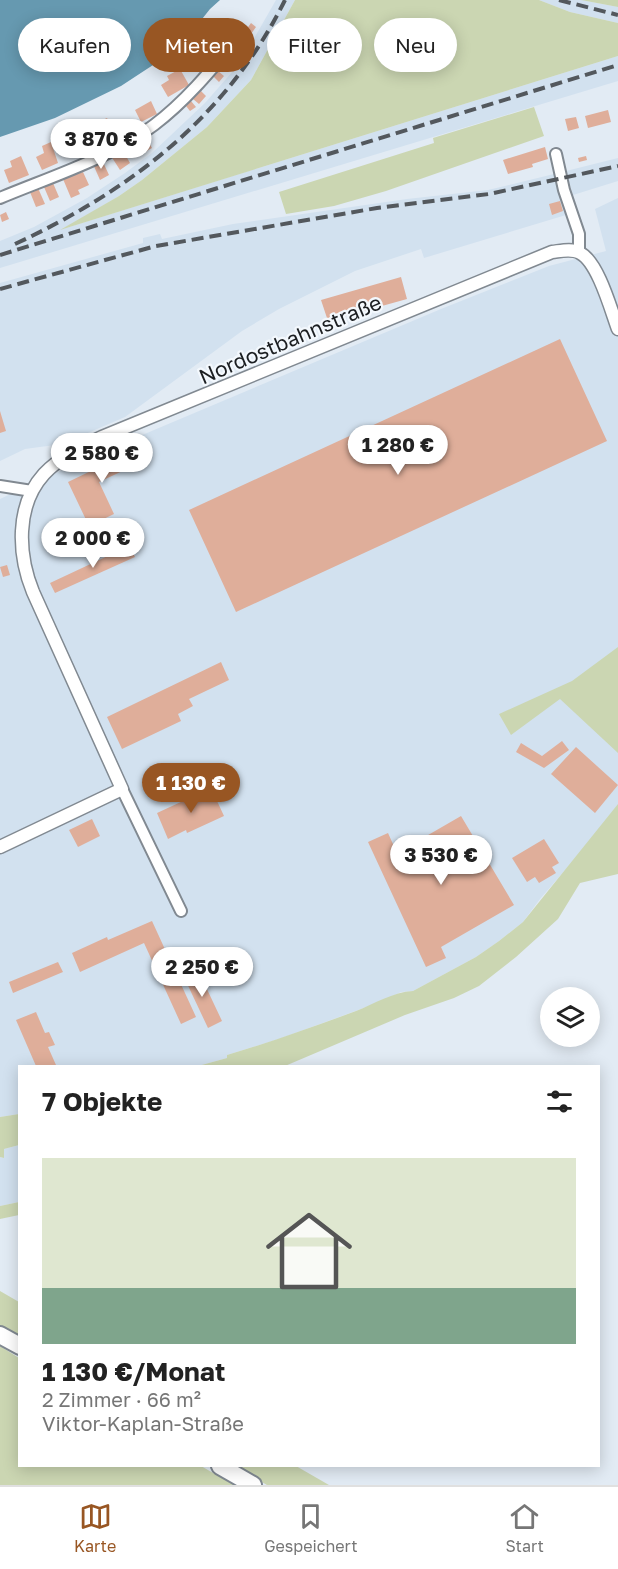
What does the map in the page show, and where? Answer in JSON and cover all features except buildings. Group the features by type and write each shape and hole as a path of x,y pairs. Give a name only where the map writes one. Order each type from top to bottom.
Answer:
{"main road":[{"path":"0,1335 18,1345"},
{"path":"222,1467 253,1485"}],"street":[{"path":"0,198 116,148 154,125 192,91 208,72"},
{"path":"556,154 564,190 579,234 579,252 589,260 595,271 618,329"},
{"name":"Nordostbahnstraße","path":"122,789 28,579 21,549 27,505 32,491 44,474 74,451 102,437 552,252 579,252"},
{"path":"0,486 32,491"},
{"path":"0,847 122,789 181,911"}],"shaded area":[{"path":"276,0 295,0 285,18 267,18 267,51 251,80 207,127 142,180 63,229 618,56 618,81 0,268 0,241 34,227 87,198 125,173 152,153 205,103 232,72 255,72 255,37"},
{"path":"539,0 581,0 618,7 618,23 570,12"},
{"path":"618,158 618,181 573,195 566,171"},
{"path":"554,174 566,215 424,258 421,249 355,271 279,309 242,331 125,417 62,444 25,449 0,461 0,283 143,243 143,238 160,234 162,239 233,224 488,190"},
{"path":"618,198 618,809 523,922 476,957 413,991 401,992 279,1039 202,1065 18,1065 18,1114 0,1117 0,499 90,457 441,309 549,266 606,251 595,209"},
{"path":"18,1145 18,1202 0,1206 0,1157 4,1158 4,1149"}],"green space":[{"path":"295,0 539,0 570,12 618,23 618,56 60,230 142,180 207,127 251,80 267,51 267,72 362,72 362,18 285,18"},
{"path":"581,0 618,0 618,7"},
{"path":"534,107 544,136 386,191 334,206 286,214 279,192 434,143 433,138"},
{"path":"618,647 618,753 560,699 511,735 499,714 572,681"},
{"path":"618,804 618,874 580,883 558,919 516,957 479,986 287,1065 202,1065 324,1023 391,996 413,991 476,957 523,922"},
{"path":"18,1114 18,1145 4,1149 4,1158 0,1157 0,1117"},
{"path":"18,1202 18,1215 0,1219 0,1206"},
{"path":"0,1291 18,1301 18,1337 0,1326"},
{"path":"0,1346 18,1357 18,1467 203,1467 234,1485 0,1485"},
{"path":"236,1467 298,1467 329,1485 267,1485"}],"water":[{"path":"0,0 220,0 203,18 143,18 143,72 121,86 55,118 0,137"}],"railway":[{"path":"15,244 98,200 172,146 235,80 262,42 285,0"},
{"path":"559,0 618,15"},
{"path":"0,255 618,65"},
{"path":"0,289 156,246 377,208 489,194 618,166"}]}
